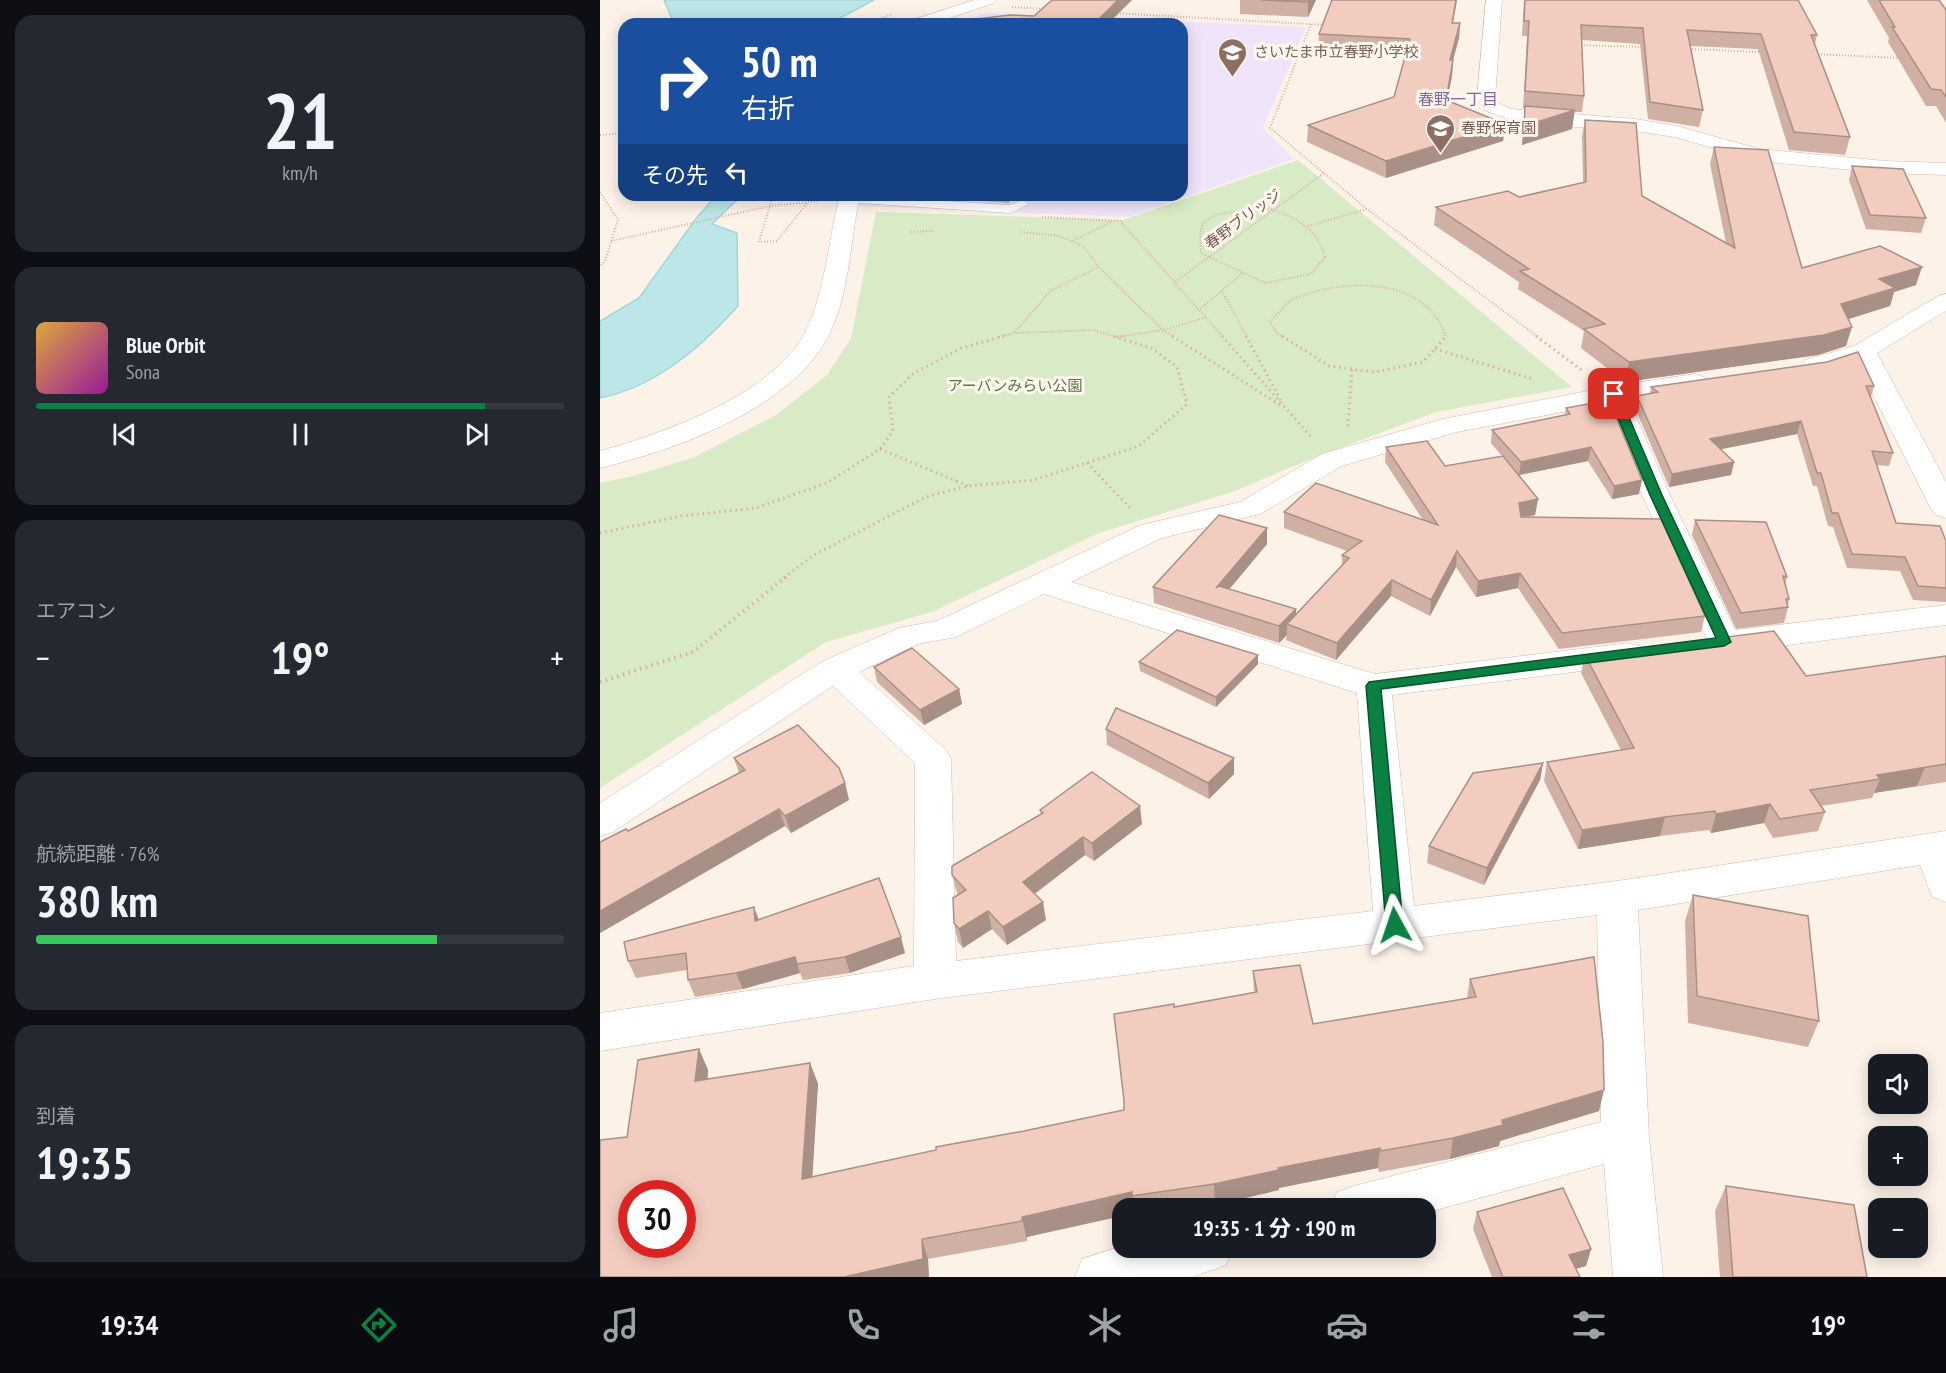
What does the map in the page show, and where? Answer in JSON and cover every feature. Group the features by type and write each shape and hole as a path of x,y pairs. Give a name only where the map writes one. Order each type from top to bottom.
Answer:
{"street":[{"path":"934,18 988,0"},
{"path":"1494,0 1486,99 1492,107 1504,113 1543,120 1635,126 1677,132 1758,155 1946,169"},
{"path":"600,460 660,441 708,420 752,397 783,377 806,353 818,333 833,279 848,201"},
{"path":"1788,369 1823,364 1863,351 1946,301"},
{"path":"1863,351 1946,508"},
{"path":"600,822 835,669 911,634 944,630 1152,531 1250,508 1332,460 1453,425 1614,394 1718,379"},
{"path":"1614,394 1656,495 1724,642"},
{"path":"1044,584 1374,686 1654,651"},
{"path":"1689,646 1946,615"},
{"path":"835,669 933,759 935,981"},
{"path":"1374,686 1395,925"},
{"path":"600,1032 935,981 1617,897 1940,847 1946,886"},
{"path":"1617,897 1625,1137 1638,1277"},
{"path":"1395,1198 1625,1137"},
{"path":"1100,1277 1171,1258"}],"lane":[{"path":"899,201 1010,210 1023,204"}],"path":[{"path":"972,5 1054,10"},
{"path":"1112,13 1334,25"},
{"path":"1311,24 1270,128 1367,209 1614,394"},
{"path":"1576,45 1647,48"},
{"path":"1683,49 1767,52"},
{"path":"1815,54 1910,58"},
{"path":"600,135 618,134"},
{"name":"春野ブリッジ","path":"1175,282 1324,173"},
{"path":"600,192 618,220 605,261 600,266"},
{"path":"771,201 759,242 777,241 808,202"},
{"path":"611,242 770,206 816,201"},
{"path":"1262,207 1284,212 1308,226 1322,240 1325,257 1311,274 1265,283 1201,253 1200,235 1203,222 1215,215 1262,207"},
{"path":"1308,226 1367,209"},
{"path":"1032,217 1120,221 1332,460"},
{"path":"1072,241 1113,221"},
{"path":"911,232 935,231"},
{"path":"1015,232 1059,236 1083,246 1099,267 1163,330 1286,409"},
{"path":"1015,333 1050,291 1099,267"},
{"path":"1200,309 1243,273"},
{"path":"1368,285 1415,295 1436,313 1446,337 1423,362 1376,372 1352,369 1329,366 1277,333 1270,322 1291,300 1334,288 1368,285"},
{"path":"1222,291 1286,409"},
{"path":"1116,337 1163,330 1207,317"},
{"path":"600,533 681,516 756,508 826,483 880,449 893,431 889,397 913,374 961,348 1015,333 1093,330 1151,348 1177,368 1187,404 1139,447 1034,480 968,486 926,496 812,556 693,652 600,682"},
{"path":"1434,349 1514,375"},
{"path":"1350,422 1352,369"},
{"path":"880,449 968,486"},
{"path":"1087,463 1152,531"}],"shaded area":[{"name":"さいたま市立春野小学校","path":"985,13 1100,18 971,18"},
{"name":"さいたま市立春野小学校","path":"1188,22 1306,27 1263,128 1294,159 1188,196"},
{"name":"さいたま市立春野小学校","path":"860,201 1175,201 1129,217 859,206"}],"green space":[{"name":"アーバンみらい公園","path":"1298,160 1572,387 1436,412 1316,457 1232,492 1099,533 932,612 826,642 600,788 600,483 633,476 692,458 776,415 827,375 851,338 876,212 1123,220 1178,201 1188,201 1188,198"}],"water":[{"path":"664,0 874,0 840,18 672,18"},
{"path":"711,201 736,201 712,224 737,233 738,306 693,350 659,375 620,393 600,398 600,321 639,298"}],"building":[{"path":"1052,0 1118,0 1100,18 985,18 1010,15 1034,16"},
{"path":"1261,0 1309,0 1308,2"},
{"path":"1332,0 1456,0 1452,23 1460,23 1450,60 1453,60 1446,100 1505,124 1386,161 1308,125 1394,97 1410,39 1319,34"},
{"path":"1525,0 1798,0 1817,35 1811,35 1850,137 1794,132 1761,34 1687,30 1703,110 1650,102 1643,28 1581,25 1584,96 1525,91 1529,21 1524,21"},
{"path":"1879,0 1939,0 1946,10 1946,97 1941,90 1931,89 1892,27 1895,27"},
{"path":"1525,106 1575,110 1524,126"},
{"path":"1585,120 1636,123 1642,196 1735,248 1714,147 1768,150 1802,268 1880,246 1922,267 1879,279 1895,288 1841,304 1852,327 1824,335 1629,362 1584,329 1605,324 1520,271 1529,269 1436,207 1508,191 1519,197 1586,182"},
{"path":"1852,166 1903,169 1926,218 1870,215"},
{"path":"1858,352 1874,386 1866,386 1893,453 1872,451 1896,523 1940,526 1946,541 1946,588 1918,586 1905,557 1852,554 1838,513 1832,513 1821,473 1817,473 1801,421 1710,439 1734,462 1672,474 1637,396 1658,392 1651,387 1827,362"},
{"path":"1609,400 1642,480 1614,486 1591,447 1521,462 1492,430 1570,414 1566,408"},
{"path":"1427,441 1445,466 1503,456 1538,499 1519,503 1521,517 1661,519 1705,616 1562,633 1520,573 1478,581 1457,551 1431,600 1392,580 1337,643 1287,624 1349,558 1342,555 1362,541 1284,512 1316,483 1438,525 1386,447"},
{"path":"1219,515 1267,528 1216,588 1219,586 1296,609 1279,626 1153,587"},
{"path":"1695,520 1766,522 1787,577 1783,576 1789,599 1786,599 1788,607 1741,613"},
{"path":"1177,630 1258,655 1216,697 1139,662"},
{"path":"1774,631 1806,676 1946,656 1946,764 1877,775 1880,779 1810,790 1825,812 1780,819 1770,804 1716,814 1715,811 1582,830 1547,762 1634,748 1585,655"},
{"path":"912,648 959,689 920,710 874,667"},
{"path":"1116,708 1234,758 1208,783 1106,729"},
{"path":"798,725 839,768 845,783 785,816 779,809 600,911 600,842 626,829 628,831 745,770 734,758"},
{"path":"1543,763 1487,868 1429,846 1473,773"},
{"path":"1092,772 1140,806 1092,843 1083,837 1023,882 1043,902 1003,927 988,911 959,929 954,923 953,898 966,890 952,875 952,866 1043,813 1040,810"},
{"path":"879,878 901,937 845,957 797,964 795,957 736,973 688,980 686,953 628,961 624,942 754,907 755,921"},
{"path":"1693,895 1808,916 1819,1021 1697,996"},
{"path":"1594,957 1603,1042 1604,1090 1502,1120 1503,1125 1453,1138 1381,1151 1380,1148 1278,1168 1279,1170 1214,1184 1132,1196 1132,1192 1022,1217 1022,1221 922,1239 923,1259 844,1277 600,1277 600,1140 627,1137 638,1060 699,1049 695,1081 810,1063 802,1179 936,1150 936,1147 1124,1110 1114,1014 1174,1004 1174,1007 1257,992 1253,971 1300,965 1313,1024 1476,997 1470,979"},
{"path":"1726,1186 1854,1205 1867,1277 1733,1277"},
{"path":"1563,1188 1591,1249 1569,1255 1580,1277 1503,1277 1477,1212"}],"place":[{"name":"さいたま市立春野小学校","path":"1233,78"},
{"name":"春野保育園","path":"1440,154"}],"district":[{"name":"春野一丁目","path":"1458,99"}],"route":[{"path":"1395,925 1374,686 1724,642 1656,495 1614,394"}]}
